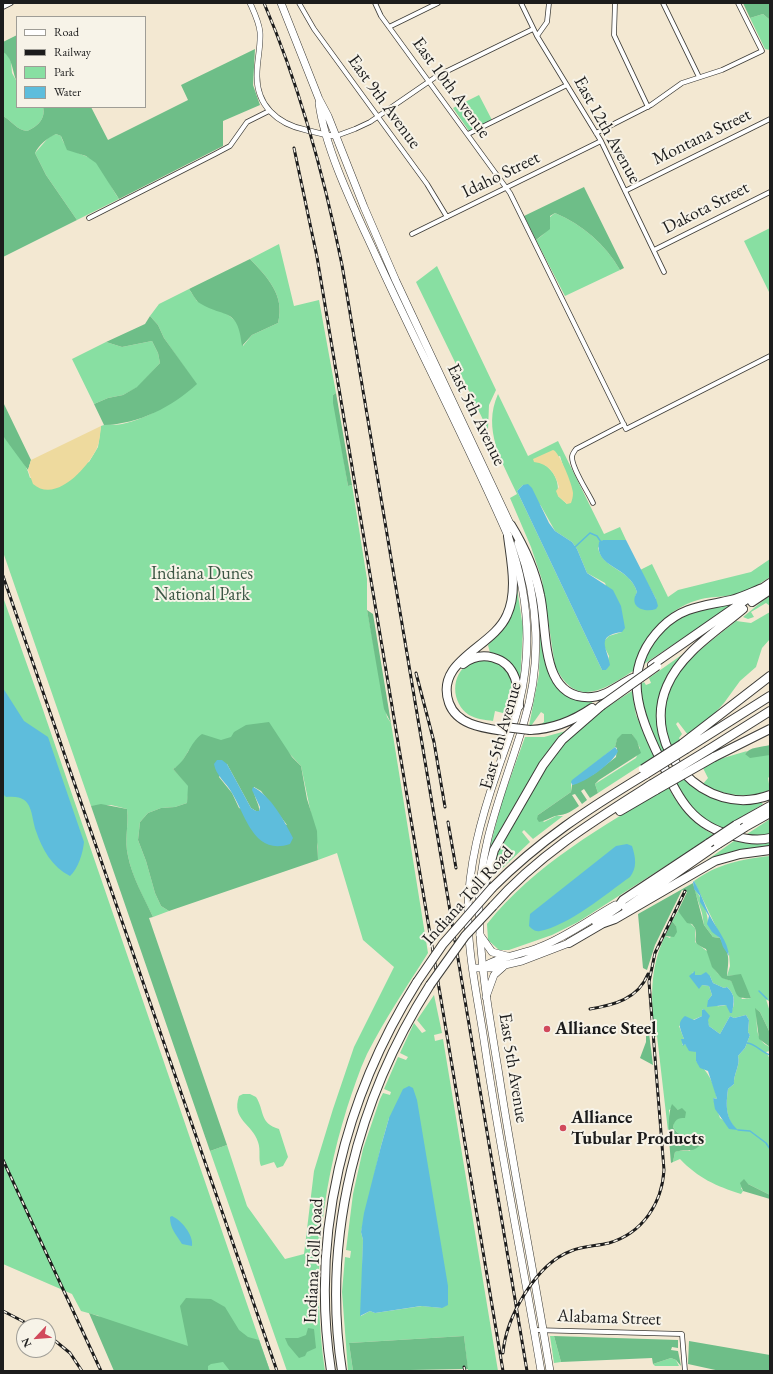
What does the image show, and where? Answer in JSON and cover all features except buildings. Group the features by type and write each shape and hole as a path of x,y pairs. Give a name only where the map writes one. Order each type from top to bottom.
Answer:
{"highway":[{"path":"511,525 524,547 535,574 540,596 552,673 562,687 570,693 597,702"},
{"path":"508,536 513,582 508,614 494,635 462,659 453,669 449,676 447,692 450,705 465,721 479,726 544,733 565,728 591,713"},
{"path":"529,732 563,724 583,713 608,693 655,666 768,587"},
{"path":"768,587 685,658 676,668 666,687 660,720 668,750 688,779 697,786 707,792 730,799 752,799 770,795"},
{"path":"768,587 732,600 692,608 663,626 651,641 641,660 638,670 637,697 643,721 652,742 676,791 684,805 693,816 705,825 728,834 744,838 770,838"},
{"path":"479,895 486,880 494,850 539,771 562,740 591,713 597,702 743,608"},
{"path":"504,729 479,722 462,713 454,703 451,690 456,672 465,663 478,657 494,657 502,661 512,671 515,679 519,706"},
{"path":"684,746 770,676"},
{"name":"Indiana Toll Road","path":"331,1371 326,1330 325,1290 330,1219 340,1161 365,1080 385,1036 416,982 448,938 492,888 512,868 555,832 684,746 770,696"},
{"path":"654,787 708,750 770,711"},
{"path":"654,787 770,730"},
{"name":"Indiana Toll Road","path":"342,1371 337,1327 338,1258 343,1211 352,1164 367,1114 384,1070 406,1025 430,985 466,936 492,906 522,877 562,843 584,828 605,820 654,787"},
{"path":"569,943 569,938 612,911 623,900 736,825 770,806"},
{"path":"569,943 602,924 718,844 770,813"},
{"path":"602,924 621,916 715,861 740,854 770,850"}],"main road":[{"name":"East 5th Avenue","path":"281,3 364,207 409,310 511,525 522,554 532,594 536,636 534,672 525,721 491,822 479,895 480,935 486,997 550,1371"},
{"name":"East 5th Avenue","path":"319,99 321,116 327,136 362,224 508,536 522,579 527,614 525,672 519,706 488,800 476,842 468,898 468,921 473,968 505,1173 541,1371"},
{"path":"483,967 491,961 509,957 552,942 582,926 623,900"},
{"path":"480,935 492,952 509,957"},
{"path":"473,968 492,968 505,965 540,955 569,943"},
{"path":"486,997 494,976 505,965"}],"street":[{"path":"3,7 11,3"},
{"path":"250,3 258,22 260,32 257,74 258,88 263,103 269,111 288,125 327,136 336,136 359,128 378,117 429,81 533,29"},
{"name":"East 9th Avenue","path":"299,3 314,29 427,184 447,217"},
{"name":"East 10th Avenue","path":"375,3 389,27 506,188 624,424"},
{"path":"389,27 438,3"},
{"name":"East 12th Avenue","path":"521,3 537,36 601,141 664,272"},
{"path":"537,36 547,22 549,3"},
{"path":"615,3 614,35 648,107"},
{"path":"663,3 699,77"},
{"path":"596,133 648,107 682,83 722,70 762,51 738,3"},
{"path":"468,134 567,85"},
{"path":"88,218 230,146 247,122 269,111"},
{"name":"Montana Street","path":"625,191 770,119"},
{"name":"Idaho Street","path":"412,234 601,141"},
{"name":"Dakota Street","path":"654,250 770,192"},
{"path":"593,504 574,464 572,457 573,452 576,449 624,424 626,428 770,356"},
{"name":"Alabama Street","path":"534,1330 543,1329 682,1334 685,1371"}],"green space":[{"path":"743,3 770,3 770,20 763,14 750,18"},
{"path":"763,14 770,20 770,50 765,49 750,18"},
{"path":"16,36 16,80 11,61 3,52 3,42"},
{"path":"255,49 253,85 260,105 223,121 223,146 119,199 96,163 86,156 67,150 61,136 56,134 46,140 35,153 46,175 77,220 3,257 3,116 17,127 27,131 40,122 44,111 43,108 92,108 108,140 188,100 181,85"},
{"path":"3,52 8,55 11,62 12,73 16,80 16,108 43,108 44,111 40,122 27,131 17,127 3,116"},
{"path":"479,95 492,120 469,131 453,108"},
{"path":"56,134 61,136 67,147 97,163 119,199 77,220 46,175 35,153 49,137"},
{"path":"584,187 624,268 620,270 600,244 575,223 555,213 550,216 550,229 536,240 524,216"},
{"path":"555,213 575,223 592,236 607,252 620,270 565,296 536,240 547,230 550,224 550,217"},
{"path":"770,228 770,294 744,241"},
{"name":"Indiana Dunes National Park","path":"279,244 294,306 319,300 336,393 333,395 348,486 352,485 367,579 367,610 387,717 391,723 428,953 389,1015 367,1054 354,1087 338,1140 330,1173 325,1205 319,1271 319,1304 325,1371 287,1371 210,1151 227,1145 247,1206 285,1259 304,1254 314,1171 333,1109 354,1047 394,967 363,940 337,853 318,860 318,847 301,766 286,750 189,750 180,765 173,769 189,786 187,803 175,807 161,808 148,813 140,822 138,840 146,861 155,893 161,906 169,911 153,917 132,872 130,864 126,844 127,809 111,805 91,806 3,552 3,436 19,455 26,466 30,478 89,462 98,447 101,426 119,425 143,418 171,403 196,384 164,338 158,325 150,316 159,304 189,289 197,301 227,314 237,322 241,333 243,346 252,335 278,323 280,313 277,295 269,280 250,259"},
{"path":"250,259 269,280 277,295 280,313 278,323 252,335 242,346 237,324 233,319 228,315 198,302 189,289"},
{"path":"437,266 496,390 489,405 488,430 416,282"},
{"path":"150,316 158,325 164,338 197,384 177,400 154,413 130,421 104,425 94,404 108,398 123,395 137,387 160,363 158,353 152,341 122,347 106,342 145,324"},
{"path":"152,341 158,353 160,363 138,387 123,395 108,398 94,404 72,359 106,342 122,347"},
{"path":"336,393 352,485 348,486 333,403 333,395"},
{"path":"498,394 528,456 558,441 604,534 620,527 626,540 603,540 598,548 605,561 623,573 634,584 637,592 635,597 656,599 640,570 652,564 668,597 678,590 751,572 770,559 770,577 744,591 732,595 701,599 675,611 656,627 649,637 637,659 633,671 601,689 591,692 572,688 563,679 555,666 542,580 531,547 510,498 517,494 496,445 492,420","holes":["560,456 564,469 567,504 558,496 557,481 553,473 542,463","523,485 541,506 555,531 572,542 577,549 587,573 605,583 622,632 609,636 604,641 604,646 609,656 606,670 602,670 517,491"]},
{"path":"3,402 31,460 28,470 3,436"},
{"path":"517,588 523,628 520,683 503,657 490,653 488,645 502,631 509,619"},
{"path":"770,595 770,606 766,603 751,612 754,617 748,619 743,617"},
{"path":"3,597 270,1371 125,1371 99,1316 81,1311 72,1294 3,1264"},
{"path":"737,602 641,666 657,636 682,615"},
{"path":"541,608 560,687 596,700 562,719 539,726 544,722 544,714 541,712 531,726 529,726 539,674"},
{"path":"367,610 373,614 391,723 384,709"},
{"path":"770,612 770,639 762,648 756,667 740,681 713,715 688,735 678,722 676,724 682,734 679,738 680,740 671,746 666,723 666,704 670,687 679,673 690,659 736,621 751,623"},
{"path":"693,647 677,662 659,732 664,751 660,753 644,718 640,685 644,682 646,685 651,683 649,678"},
{"path":"491,660 508,672 512,679 515,695 509,723 506,723 503,713 495,711 493,721 469,715 463,710 456,696 456,681 463,668 472,662"},
{"path":"632,691 636,715 655,756 598,793 595,784 636,758 640,748 632,734 617,740 615,747 571,783 571,792 538,815 544,822 556,816 563,816 533,839 524,830 522,832 530,842 490,880 493,866 511,827 536,783 561,747 585,724 608,706"},
{"path":"269,722 292,757 301,766 307,799 317,831 318,860 169,911 161,906 155,893 146,861 138,840 140,822 148,813 161,808 175,807 187,803 188,786 173,769 178,766 194,742 202,734 221,740 231,737 234,732 246,725","holes":["227,764 251,808 259,811 254,794 254,787 261,791 287,825 239,808 232,793 219,777"]},
{"path":"567,732 491,849 490,847 502,801 525,737 544,737"},
{"path":"622,734 632,734 637,741 641,753 599,780 595,784 598,793 590,798 584,789 581,791 587,800 582,804 575,794 572,795 579,806 572,811 539,822 537,819 538,815 571,792 572,785 594,774 616,757 617,748 615,747 617,739"},
{"path":"770,745 770,755 750,758 745,754 749,750"},
{"path":"747,751 745,754 770,755 770,776 768,778 770,790 753,795 736,795 727,794 703,784 708,778 703,768 720,759"},
{"path":"684,779 704,793 760,801 763,804 720,830 694,812 675,784"},
{"path":"668,787 687,814 706,831 714,835 578,922 552,935 509,950 499,950 488,940 487,924 506,902 526,883 571,848 619,816"},
{"path":"101,804 127,809 126,844 130,864 135,879 153,917 149,918 227,1145 210,1151 91,806"},
{"path":"770,819 770,834 744,836"},
{"path":"734,841 753,844 770,843 770,847 708,862 707,860"},
{"path":"770,856 770,1002 766,999 770,1012 770,1033 760,1012 756,1009 757,1031 761,1040 770,1047 770,1051 766,1052 770,1059 770,1195 748,1184 741,1188 743,1191 741,1194 732,1191 708,1181 680,1159 673,1162 675,1152 690,1151 694,1139 682,1135 673,1127 674,1121 678,1118 678,1110 674,1107 669,1110 670,1125 668,1131 657,1036 655,1037 652,998 652,985 656,961 665,936 670,938 676,926 672,921 678,911 695,928 695,942 708,952 715,970 721,976 731,981 742,999 751,998 739,975 727,976 730,966 729,954 694,881 721,866","holes":["695,972 695,975 710,976 713,983 729,989 733,995 734,1001 732,1010 726,1005 716,1006 708,1000 712,995 709,986 702,985 692,973","704,1009 709,1026 720,1034 730,1016 734,1018 746,1015 749,1020 748,1032 750,1035 745,1048 738,1056 739,1059 734,1084 728,1089 727,1095 728,1116 737,1130 720,1118 713,1098 717,1099 714,1088 707,1073 696,1061 696,1052 685,1044 682,1045 684,1039 679,1026 702,1016 702,1010"]},
{"path":"693,883 704,925 713,937 720,938 726,948 728,960 727,976 741,974 751,998 742,998 737,995 731,981 722,978 712,967 706,949 696,943 695,928 692,924 687,923 678,911 687,892 682,890 655,945 647,970 643,968 638,914"},
{"path":"694,889 704,906 708,925 720,938 713,937 704,925 702,913"},
{"path":"672,921 676,926 677,932 674,937 665,936"},
{"path":"434,995 442,1033 434,1035 435,1041 443,1039 498,1371 468,1371 464,1336 349,1343 353,1371 348,1371 342,1292 345,1257 350,1258 351,1251 346,1250 353,1194 363,1149 383,1093 390,1095 391,1092 384,1089 398,1057 406,1060 408,1057 400,1053 414,1023 422,1033 426,1031 417,1020","holes":["389,1118 442,1308 422,1306 375,1313 370,1311 361,1316 363,1240 361,1232"]},
{"path":"755,1008 760,1012 770,1033 770,1047 759,1039"},
{"path":"646,1025 648,1025 653,1065 640,1058 646,1042"},
{"path":"243,1094 250,1094 256,1097 265,1120 279,1129 288,1157 283,1166 277,1168 274,1162 261,1166 258,1142 251,1130 243,1121 238,1111 237,1104 239,1096"},
{"path":"672,1104 678,1110 682,1108 686,1112 685,1118 680,1118 677,1120 673,1127 678,1133 700,1145 691,1150 675,1152 673,1162 671,1163 669,1117"},
{"path":"744,1179 748,1184 770,1195 770,1199 743,1191 740,1183"},
{"path":"186,1298 211,1299 225,1307 239,1330 248,1337 259,1340 270,1371 230,1371 223,1362 211,1364 208,1366 208,1371 114,1371 89,1313 188,1346 180,1306"},
{"path":"308,1328 314,1329 316,1348 307,1352 305,1356 299,1358 288,1345 285,1338 298,1338 306,1335"},
{"path":"464,1336 468,1369 353,1371 349,1343"},
{"path":"550,1336 554,1336 561,1362 554,1363"},
{"path":"554,1336 678,1340 678,1348 672,1347 671,1350 678,1351 681,1366 676,1360 671,1358 653,1364 652,1358 561,1362"},
{"path":"689,1341 770,1355 770,1371 720,1371 688,1364"},
{"path":"671,1358 676,1360 679,1366 655,1366 653,1364"}],"sand":[{"path":"101,426 99,443 93,456 79,473 70,481 51,489 42,489 33,484 28,470 31,460"},
{"path":"553,450 559,456 571,483 573,497 571,503 567,504 558,496 556,491 559,487 556,477 551,470 544,465 534,462 533,459"}],"water":[{"path":"528,484 532,488 549,523 555,531 572,542 577,549 587,573 613,590 621,606 625,628 622,632 608,636 606,639 605,648 610,665 606,670 602,670 517,491 523,485"},
{"path":"603,540 626,540 656,599 658,606 656,609 642,609 636,605 634,602 637,592 633,583 602,557 599,551 599,542"},
{"path":"3,688 24,721 48,737 84,842 80,860 70,876 58,868 48,857 41,844 29,806 26,802 15,797 6,797 3,794"},
{"path":"615,747 618,751 611,761 591,776 572,785 572,780"},
{"path":"217,760 222,760 227,764 251,808 259,811 260,807 252,790 253,787 266,796 281,816 293,838 290,844 278,846 268,844 253,832 230,789 219,776 215,768 214,764"},
{"path":"627,844 632,846 635,859 634,870 630,877 562,923 551,928 538,931 529,926 530,914 616,846"},
{"path":"694,881 710,916 724,940 729,956 723,947 720,938 712,932 707,924 709,916 700,902 700,896 694,889"},
{"path":"695,971 695,975 701,975 706,972 710,976 713,983 724,988 727,987 730,990 734,999 732,1013 730,1013 726,1005 707,1007 708,1000 712,995 709,986 702,985 699,989 689,976"},
{"path":"704,1009 710,1016 708,1020 709,1026 720,1034 730,1016 734,1018 746,1015 749,1020 748,1032 750,1035 745,1048 738,1056 739,1059 734,1084 728,1089 727,1095 727,1111 731,1121 738,1130 729,1129 715,1109 713,1098 717,1099 708,1071 700,1068 696,1061 696,1052 689,1051 685,1044 683,1046 681,1039 684,1039 680,1027 682,1019 685,1016 694,1020 702,1016 702,1010"},
{"path":"409,1086 413,1088 417,1100 448,1286 448,1305 442,1308 421,1306 375,1313 370,1311 360,1316 363,1240 361,1232 364,1213 389,1118 403,1089"},
{"path":"172,1216 186,1228 191,1237 192,1246 182,1244 171,1225 170,1217"}],"waterway":[{"path":"575,547 590,533 597,536 601,542"},
{"path":"759,991 767,999"},
{"path":"747,1043 770,1055"},
{"path":"738,1130 750,1131 766,1143 770,1149"}],"railway":[{"path":"264,3 289,67 310,132 342,265 527,1371"},
{"path":"294,148 317,257 503,1371"},
{"path":"3,576 277,1371"},
{"path":"416,673 434,742 445,807"},
{"path":"448,822 456,868"},
{"path":"503,1353 505,1339 517,1308 525,1293 546,1267 571,1251 609,1243 632,1232 641,1224 655,1205 664,1170 649,982 655,953 685,891"},
{"path":"590,1009 616,1003 632,995 644,983 648,974"},
{"path":"3,1160 101,1371"},
{"path":"3,1311 17,1318"},
{"path":"56,1342 70,1353 82,1371"},
{"path":"464,1367 465,1371"}],"place":[{"name":"Alliance Steel","path":"547,1029"},
{"name":"Alliance Tubular Products","path":"563,1128"}]}
